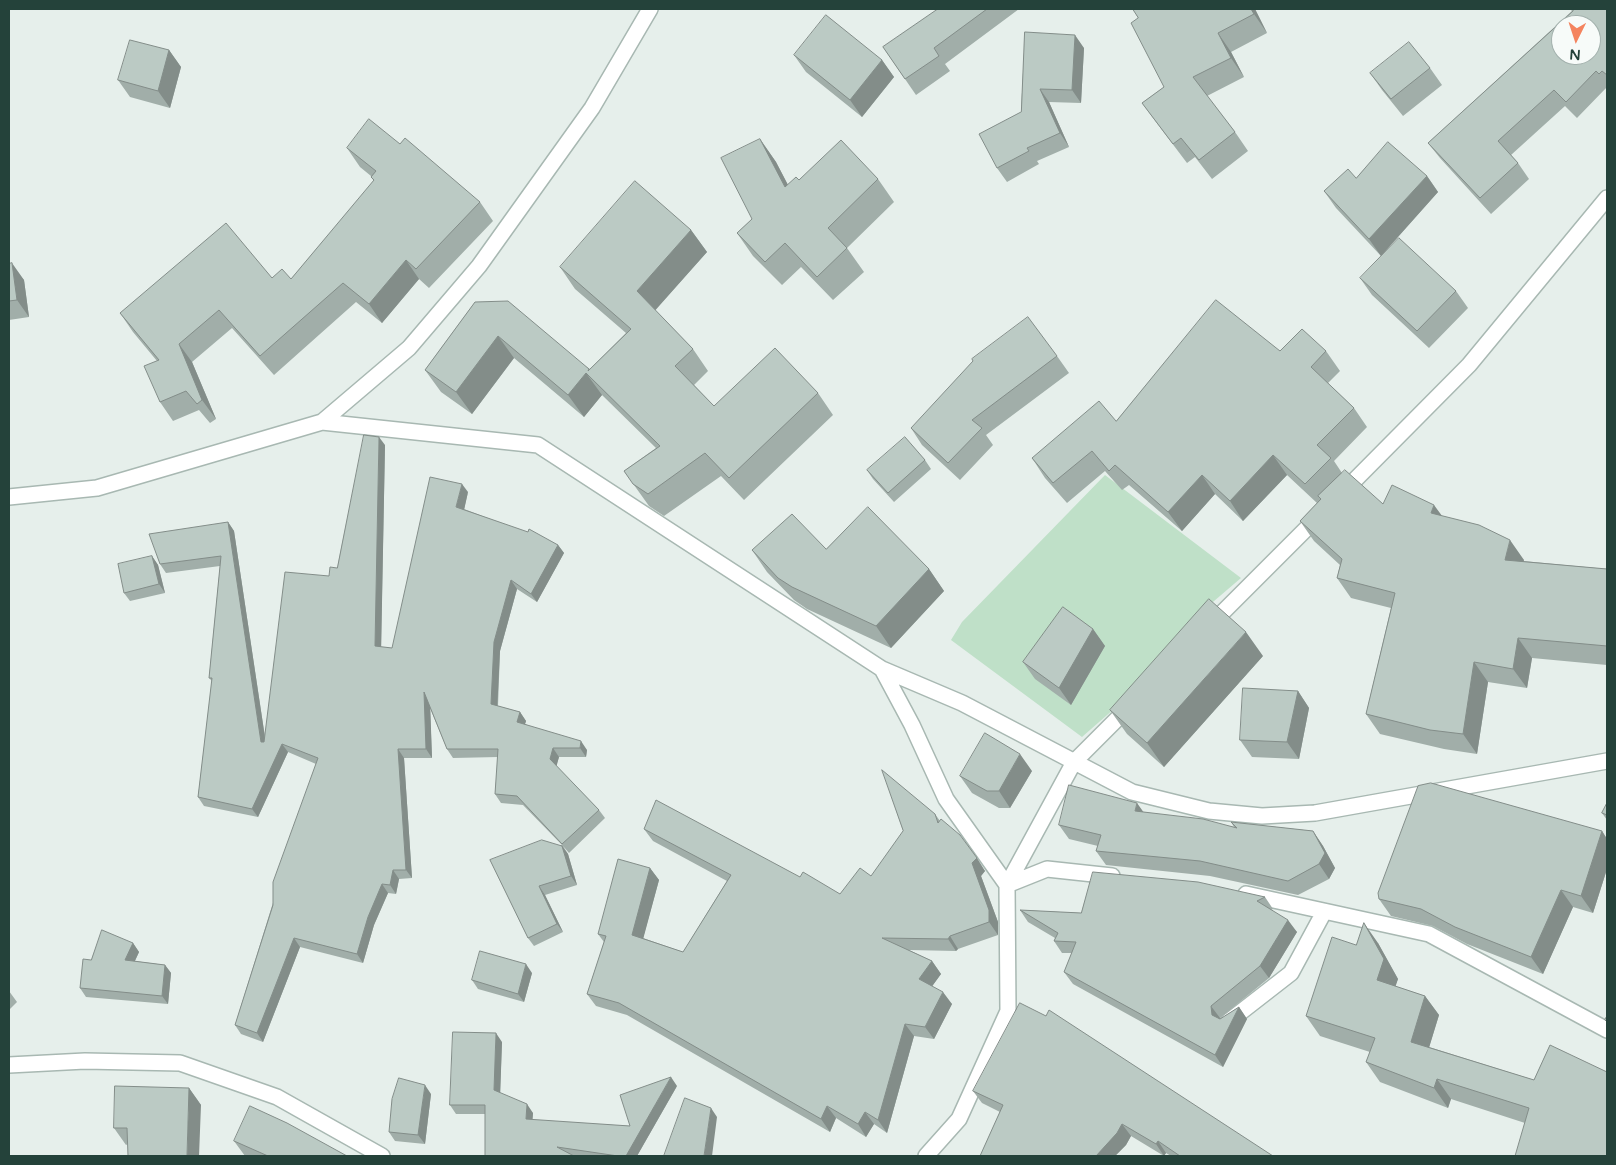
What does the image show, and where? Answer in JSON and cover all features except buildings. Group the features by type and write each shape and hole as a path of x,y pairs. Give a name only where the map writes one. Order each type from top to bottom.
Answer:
{"street":[{"path":"322,422 409,348 479,266 592,108 650,9"},
{"path":"1201,634 1469,366 1607,198"},
{"path":"9,497 97,488 322,422 538,445 882,669 962,703 1132,792 1209,811 1262,816 1314,813 1607,761"},
{"path":"882,669 912,725 946,799 1006,885"},
{"path":"926,1156 959,1118 1008,1011 1006,885 1074,762 1138,698"},
{"path":"1006,885 1047,869 1122,876"},
{"path":"1227,889 1428,934 1607,1030"},
{"path":"1228,1022 1291,973 1324,912"},
{"path":"9,1065 85,1061 180,1063 277,1097 382,1156"}],"green space":[{"path":"1105,475 1241,578 1193,619 1139,687 1082,737 951,640 962,622"}]}
